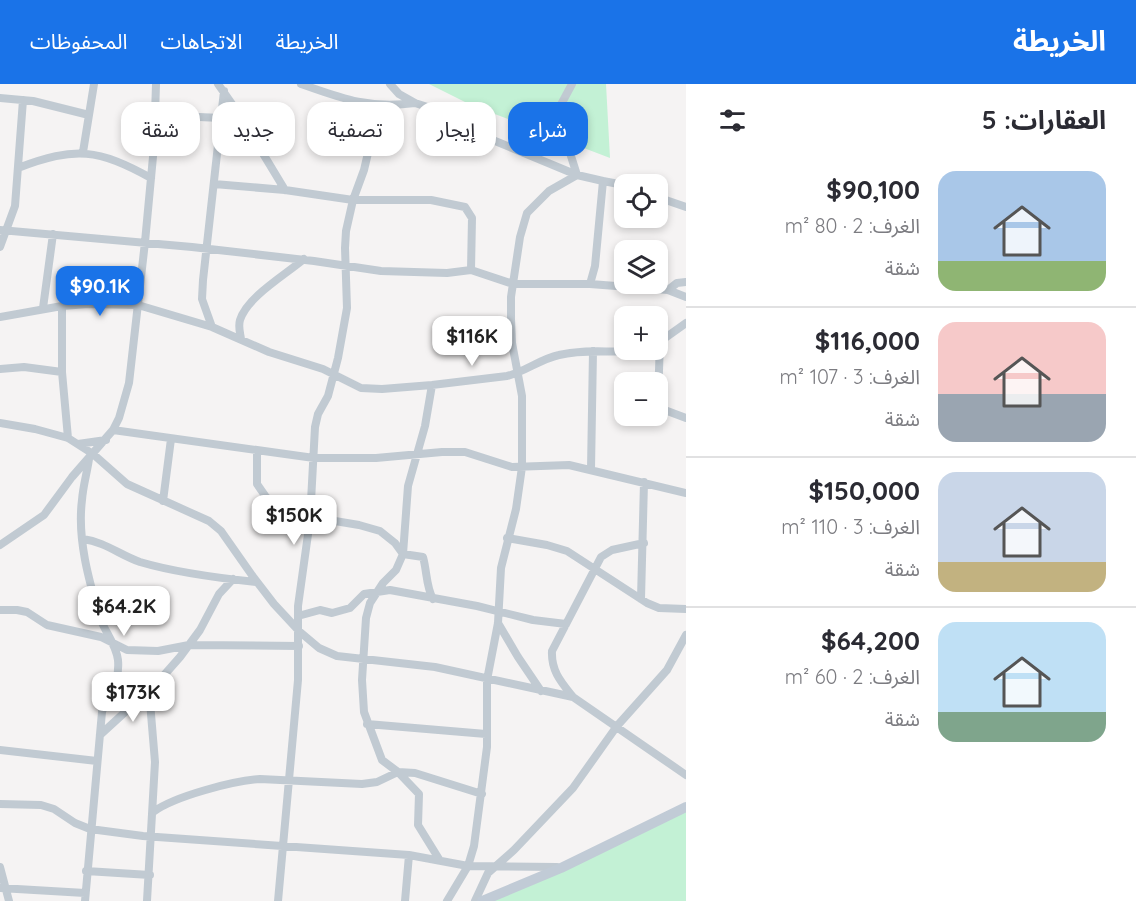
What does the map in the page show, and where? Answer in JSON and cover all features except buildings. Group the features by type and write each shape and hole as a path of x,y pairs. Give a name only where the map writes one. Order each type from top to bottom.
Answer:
{"street":[{"path":"83,152 94,84"},
{"path":"155,102 156,84"},
{"path":"301,84 351,102"},
{"path":"390,84 399,94 415,103 464,122 483,136 577,175 614,183"},
{"path":"572,84 558,112 577,175"},
{"path":"221,87 285,190"},
{"path":"0,98 61,107 89,115"},
{"path":"0,247 3,230 15,206 23,100"},
{"path":"404,104 415,103"},
{"path":"18,168 83,152 125,164 151,178"},
{"path":"0,545 44,515 106,440 119,418 129,383 152,156"},
{"path":"212,327 202,299 202,280 217,156"},
{"path":"278,901 290,781 300,632 298,616 310,519 315,427 334,375 347,308 346,231 367,156"},
{"path":"447,901 468,866 474,846 487,747 487,680 498,623 501,568 516,509 522,467 523,415 511,319 520,237 527,213 549,191 577,175"},
{"path":"590,285 603,181"},
{"path":"214,184 285,190 353,200 431,200 465,207 472,218 471,270"},
{"path":"668,200 686,207"},
{"path":"3,230 207,248 304,259 381,271 447,273 471,270 513,285 614,287"},
{"path":"43,308 53,234"},
{"path":"241,339 239,321 244,309 253,299 304,259"},
{"path":"668,290 677,283 686,282"},
{"path":"668,290 686,297"},
{"path":"0,317 62,306 138,305 212,327 269,352 334,375 361,388 382,389 432,385 517,374 555,355 579,351 614,351"},
{"path":"62,306 62,372 68,438"},
{"path":"668,336 686,323"},
{"path":"591,469 592,351"},
{"path":"659,360 658,400 662,409 686,418"},
{"path":"0,369 24,367 62,372"},
{"path":"432,385 418,455 408,486 404,554 396,570 377,591 370,603 366,618 362,699 367,724 382,760 398,772 419,794 418,825 439,860"},
{"path":"0,423 68,438 127,484 209,521 221,531 256,582 300,632 319,648 337,656 435,667 573,697"},
{"path":"113,430 314,458 376,458 465,452 512,467 558,465 591,469 686,493"},
{"path":"163,501 171,438"},
{"path":"78,444 106,440"},
{"path":"257,450 257,484 266,497 279,509 294,517 359,525 380,531 396,543 404,554 423,557 428,577 428,590 433,599"},
{"path":"3,888 85,897 102,711 115,687 118,659 114,645 104,629 90,584 83,539 82,500 91,456"},
{"path":"641,599 645,482"},
{"path":"507,538 561,549 659,608 686,609"},
{"path":"83,539 105,544 137,561 185,572 256,582"},
{"path":"644,543 612,550 601,557 552,651 551,663 556,676 573,697 686,775"},
{"path":"100,735 149,690 189,645 200,630 219,594 233,579"},
{"path":"298,616 320,610 332,613 350,608 364,594 377,591 400,591 533,620 566,624"},
{"path":"0,610 17,609 27,612 47,625 100,637 127,650 158,651 189,645 299,646"},
{"path":"498,623 541,691"},
{"path":"475,901 484,879 493,867 514,850 573,788 617,726 667,670 686,635"},
{"path":"147,901 153,812 154,735 149,690"},
{"path":"367,724 486,734"},
{"path":"0,750 97,761"},
{"path":"153,812 172,802 249,780 362,784 377,782 398,772 415,773 482,794"},
{"path":"0,804 41,805 54,809 75,823 90,829 150,837 409,855 468,866 561,868"},
{"path":"482,901 561,868 686,807"},
{"path":"405,901 409,855"},
{"path":"0,867 3,888 9,901"},
{"path":"86,871 150,875"}],"green space":[{"path":"429,84 606,84 610,158 588,150 588,102 508,102 508,119 496,115 496,102 465,102"},
{"path":"686,809 686,901 485,901"}]}
